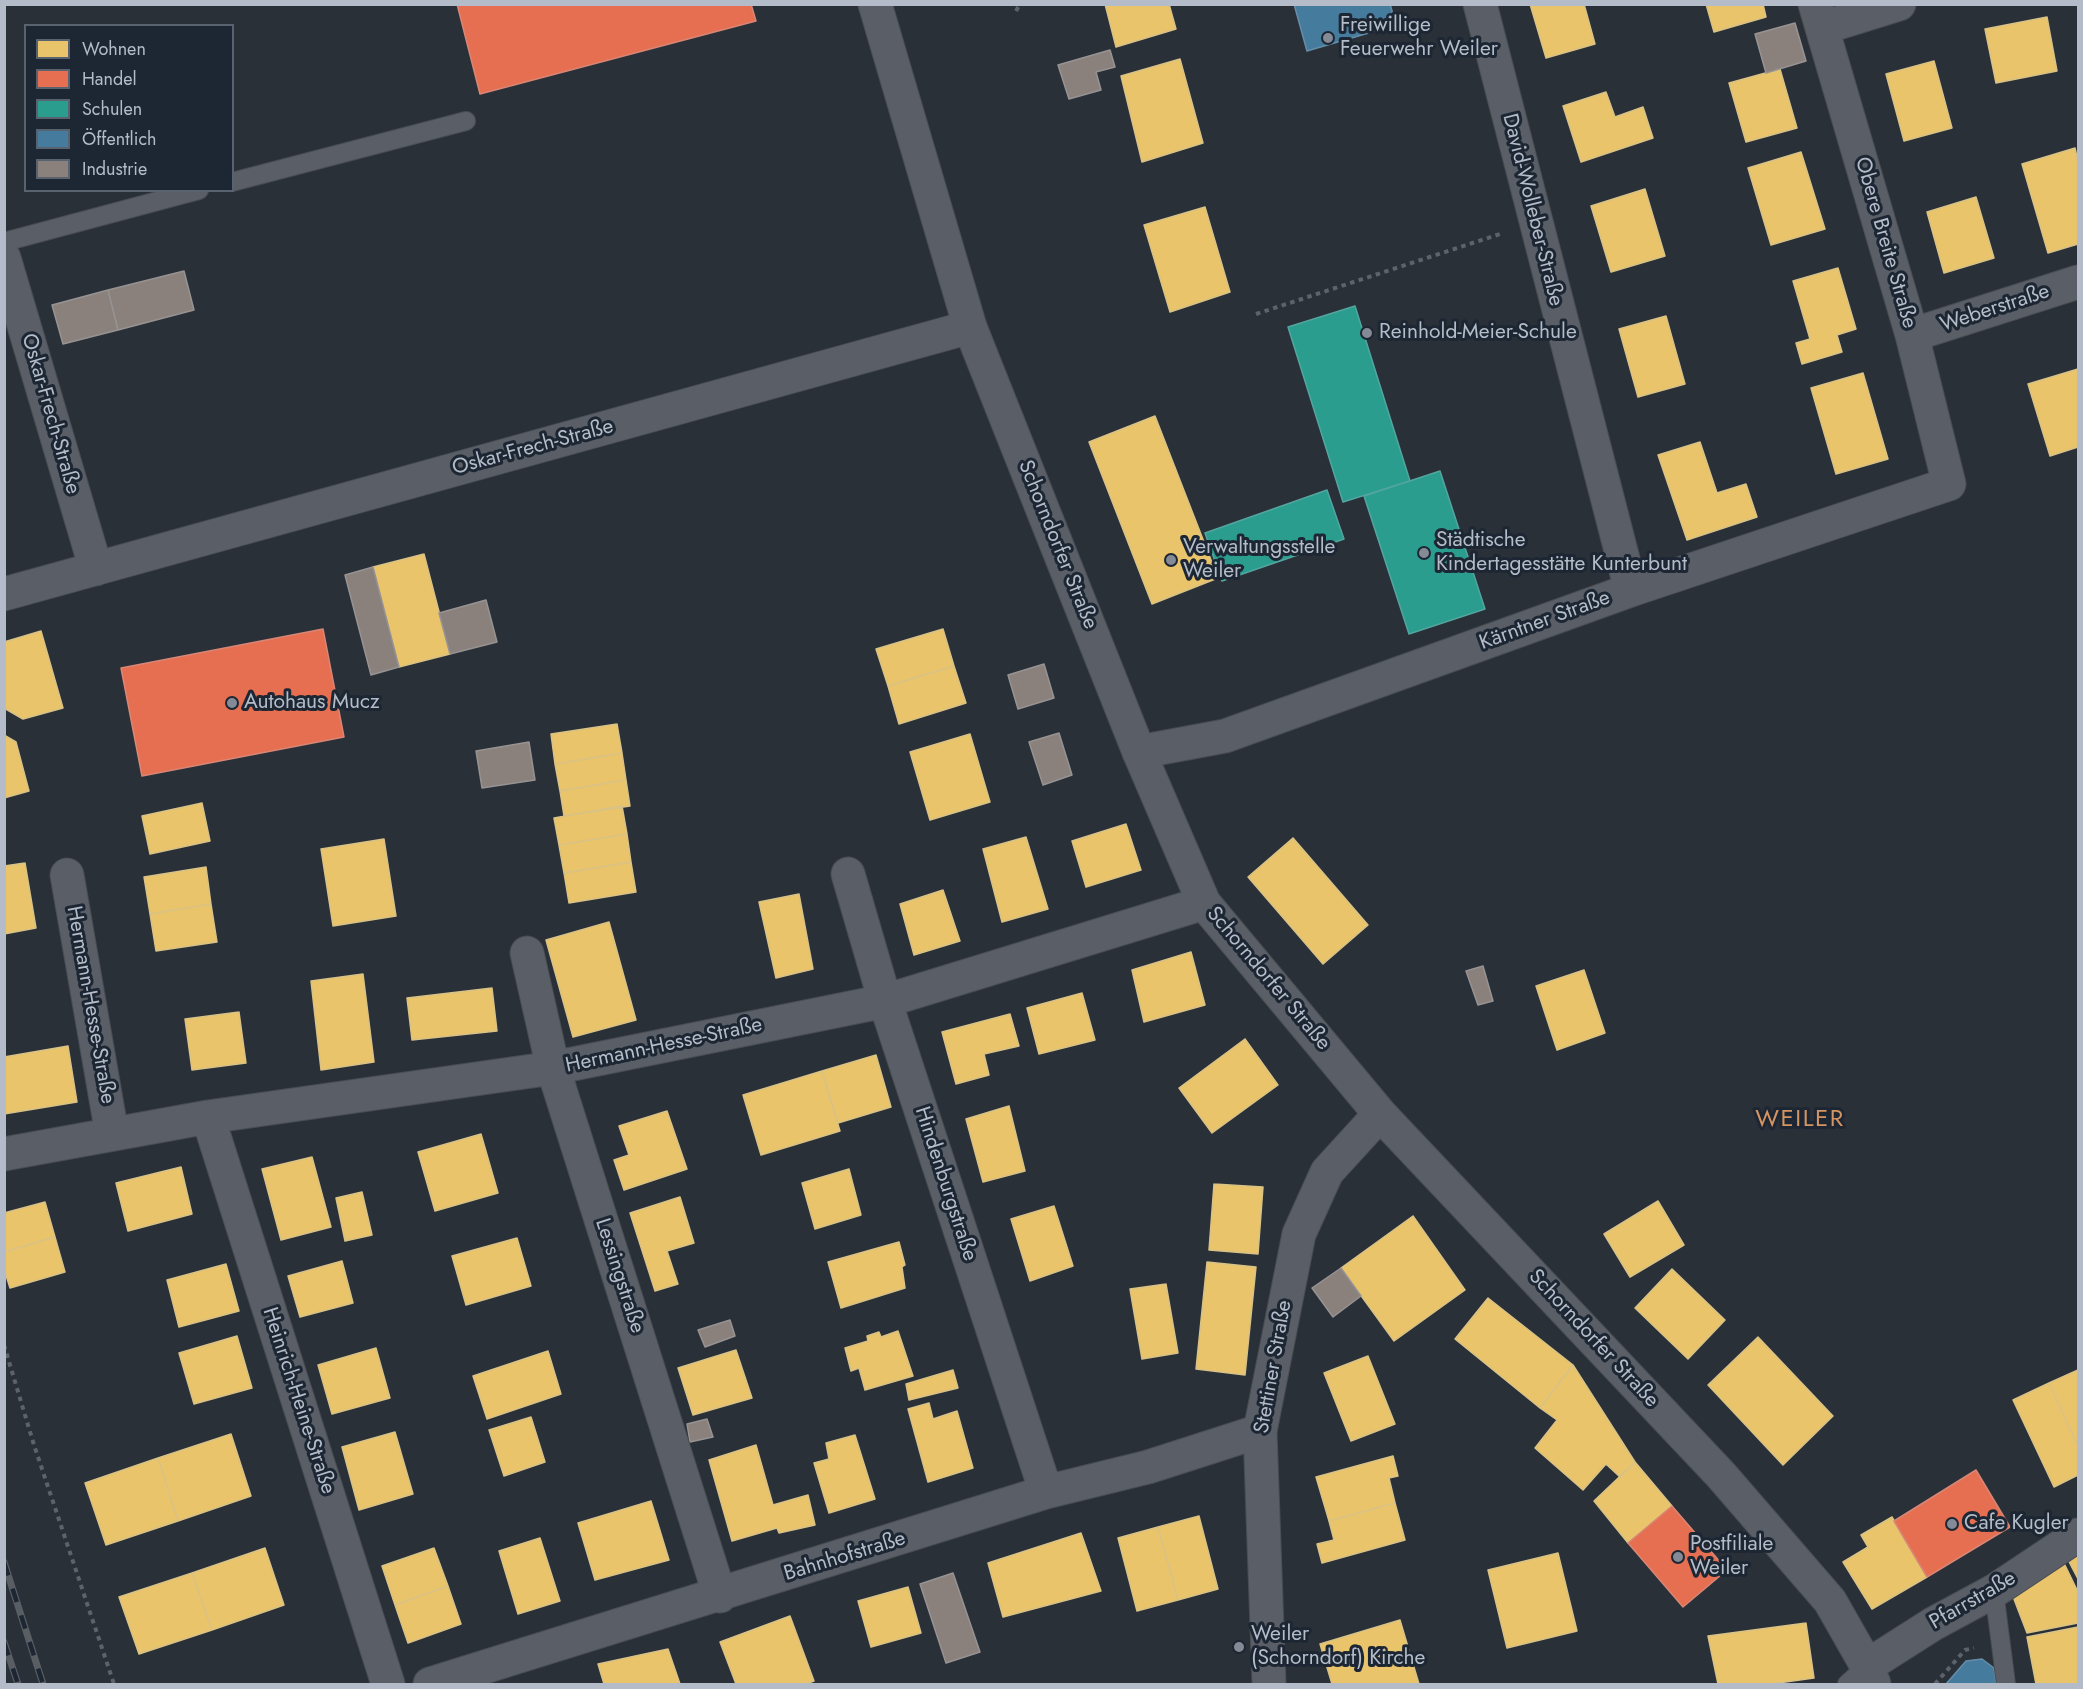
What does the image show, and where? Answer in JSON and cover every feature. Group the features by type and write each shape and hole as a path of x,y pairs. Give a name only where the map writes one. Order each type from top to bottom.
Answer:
{"street":[{"name":"Schorndorfer Straße","path":"875,4 970,327 1139,752 1204,903 1380,1114 1721,1475 1830,1601 1862,1678"},
{"name":"David-Wolleber-Straße","path":"1480,4 1631,590"},
{"path":"1819,16 1899,4"},
{"name":"Obere Breite Straße","path":"1819,16 1912,336 1949,484"},
{"name":"Oskar-Frech-Straße","path":"4,258 96,569"},
{"name":"Weberstraße","path":"1912,336 2079,282"},
{"name":"Oskar-Frech-Straße","path":"4,594 970,327"},
{"name":"Kärntner Straße","path":"1139,752 1225,736 1631,590 1949,484"},
{"name":"Hindenburgstraße","path":"848,874 885,1001 1046,1492"},
{"name":"Hermann-Hesse-Straße","path":"67,875 112,1134"},
{"name":"Hermann-Hesse-Straße","path":"4,1154 208,1117 554,1068 885,1001 1204,903"},
{"name":"Lessingstraße","path":"527,954 554,1068 720,1596"},
{"name":"Stettiner Straße","path":"1269,1684 1260,1431 1299,1234 1327,1172 1380,1114"},
{"name":"Heinrich-Heine-Straße","path":"208,1117 388,1684"},
{"name":"Bahnhofstraße","path":"430,1684 720,1596 1046,1492 1148,1467 1260,1431"},
{"name":"Pfarrstraße","path":"1862,1678 1933,1624 1994,1591 2079,1535"}],"lane":[{"path":"234,181 466,121"},
{"path":"4,242 192,192"},
{"path":"1994,1591 2006,1684"}],"path":[{"path":"1016,11 1020,4"},
{"path":"1256,314 1535,222"},
{"path":"4,1346 34,1445 114,1684"},
{"path":"1935,1684 1965,1650 2001,1641"}],"building: Wohnen":[{"path":"1105,4 1169,4 1176,29 1116,47"},
{"path":"1530,4 1584,4 1595,44 1546,58"},
{"path":"1706,4 1763,4 1766,17 1714,32"},
{"path":"2047,17 2057,71 1996,83 1985,29"},
{"path":"1180,59 1203,143 1142,162 1121,76"},
{"path":"1934,61 1952,128 1904,141 1886,74"},
{"path":"1780,69 1797,128 1746,142 1729,83"},
{"path":"1606,92 1615,117 1643,107 1653,138 1581,162 1563,106"},
{"path":"2075,148 2078,162 2078,244 2048,253 2022,164"},
{"path":"1801,152 1825,229 1771,245 1748,168"},
{"path":"1645,189 1665,256 1611,272 1591,206"},
{"path":"1976,197 1994,258 1944,273 1927,212"},
{"path":"1205,207 1230,292 1170,312 1144,225"},
{"path":"1838,268 1856,329 1837,335 1842,352 1802,364 1796,343 1810,339 1793,281"},
{"path":"1666,316 1685,384 1638,397 1619,329"},
{"path":"2078,369 2078,447 2050,456 2028,384"},
{"path":"1863,373 1888,459 1836,474 1811,388"},
{"path":"1155,416 1218,578 1152,604 1089,442"},
{"path":"1700,442 1717,493 1746,484 1757,517 1687,540 1658,455"},
{"path":"424,554 450,654 399,667 373,567"},
{"path":"943,629 954,666 888,686 876,649"},
{"path":"41,631 63,708 23,719 4,708 4,642"},
{"path":"954,666 966,703 899,724 888,686"},
{"path":"617,724 622,753 555,764 551,734"},
{"path":"970,734 990,802 930,820 910,752"},
{"path":"4,735 16,742 29,791 4,798"},
{"path":"622,753 626,780 560,791 555,764"},
{"path":"626,780 630,806 564,816 560,791"},
{"path":"202,803 210,841 150,854 142,816"},
{"path":"622,806 627,834 559,845 554,818"},
{"path":"1126,824 1141,870 1086,887 1072,841"},
{"path":"627,834 631,862 564,873 559,845"},
{"path":"1026,837 1048,909 1002,922 983,849"},
{"path":"1293,838 1368,925 1323,964 1248,877"},
{"path":"384,839 396,916 333,926 321,849"},
{"path":"631,862 636,892 569,903 564,873"},
{"path":"25,863 36,928 4,934 4,866"},
{"path":"206,867 211,904 150,914 144,877"},
{"path":"943,890 960,941 914,955 900,904"},
{"path":"799,894 813,969 776,978 759,902"},
{"path":"211,904 217,942 156,951 150,914"},
{"path":"609,922 636,1020 573,1037 546,940"},
{"path":"1191,952 1205,1005 1144,1022 1132,970"},
{"path":"1584,970 1605,1033 1557,1050 1536,986"},
{"path":"363,974 374,1062 321,1070 311,981"},
{"path":"492,988 497,1031 412,1040 407,998"},
{"path":"1082,993 1095,1040 1039,1054 1027,1008"},
{"path":"239,1012 246,1063 192,1070 185,1019"},
{"path":"1010,1014 1019,1046 984,1054 989,1075 956,1084 942,1032"},
{"path":"1245,1039 1278,1085 1212,1133 1179,1088"},
{"path":"68,1046 77,1102 4,1114 4,1057"},
{"path":"876,1055 891,1107 838,1123 822,1071"},
{"path":"822,1071 840,1131 761,1155 743,1095"},
{"path":"1009,1106 1025,1171 983,1182 966,1119"},
{"path":"667,1111 687,1169 624,1190 614,1160 629,1155 619,1126"},
{"path":"481,1134 498,1193 435,1211 418,1152"},
{"path":"312,1157 331,1227 281,1240 262,1169"},
{"path":"181,1167 192,1214 128,1231 116,1183"},
{"path":"849,1169 861,1215 815,1229 802,1183"},
{"path":"1214,1184 1263,1187 1258,1254 1209,1250"},
{"path":"362,1192 372,1235 345,1241 336,1198"},
{"path":"680,1197 694,1243 667,1251 678,1284 655,1291 630,1213"},
{"path":"1658,1201 1684,1245 1630,1277 1604,1234"},
{"path":"45,1202 55,1237 4,1252 4,1213"},
{"path":"1054,1206 1073,1266 1030,1281 1011,1219"},
{"path":"1413,1216 1465,1290 1394,1341 1341,1268"},
{"path":"55,1237 65,1272 10,1288 4,1269 4,1252"},
{"path":"517,1238 531,1286 466,1305 452,1256"},
{"path":"899,1242 905,1265 902,1267 905,1288 841,1308 828,1262"},
{"path":"342,1261 353,1303 300,1317 288,1276"},
{"path":"1207,1262 1256,1267 1245,1375 1196,1369"},
{"path":"226,1264 239,1311 179,1327 167,1280"},
{"path":"1672,1269 1725,1320 1688,1359 1635,1308"},
{"path":"1166,1284 1178,1353 1142,1359 1130,1289"},
{"path":"1488,1298 1573,1365 1540,1408 1455,1339"},
{"path":"898,1331 913,1376 865,1390 859,1368 851,1371 845,1348 868,1341 867,1336 879,1332 881,1337"},
{"path":"237,1336 252,1388 194,1404 179,1353"},
{"path":"1758,1337 1833,1416 1783,1465 1708,1385"},
{"path":"376,1348 390,1398 332,1414 318,1365"},
{"path":"736,1350 752,1398 693,1415 678,1368"},
{"path":"548,1351 561,1394 487,1419 473,1376"},
{"path":"1368,1356 1395,1424 1351,1441 1324,1373"},
{"path":"1573,1365 1635,1462 1620,1477 1606,1464 1583,1490 1535,1448 1557,1420 1540,1408"},
{"path":"953,1370 958,1388 909,1400 906,1384"},
{"path":"2078,1370 2078,1446 2049,1383"},
{"path":"2049,1383 2078,1446 2078,1475 2054,1487 2013,1400"},
{"path":"929,1403 933,1419 957,1411 973,1468 928,1482 908,1409"},
{"path":"531,1417 545,1462 504,1476 489,1430"},
{"path":"395,1432 413,1494 359,1510 342,1447"},
{"path":"231,1434 251,1496 178,1521 158,1458"},
{"path":"855,1435 875,1499 829,1513 814,1463 829,1459 826,1443"},
{"path":"756,1445 773,1505 808,1495 815,1525 779,1533 777,1528 732,1541 709,1460"},
{"path":"1393,1456 1398,1476 1389,1478 1395,1503 1329,1521 1316,1477"},
{"path":"158,1458 178,1521 106,1545 85,1483"},
{"path":"1635,1462 1672,1506 1628,1543 1594,1501"},
{"path":"651,1501 669,1560 595,1580 578,1523"},
{"path":"1395,1503 1405,1540 1322,1563 1317,1544 1334,1540 1329,1521"},
{"path":"1199,1516 1218,1589 1178,1600 1158,1527"},
{"path":"1892,1517 1927,1577 1872,1609 1843,1562 1868,1547 1861,1535"},
{"path":"1158,1527 1178,1600 1137,1611 1118,1538"},
{"path":"1081,1533 1101,1591 1003,1617 988,1563"},
{"path":"540,1538 560,1601 518,1614 499,1551"},
{"path":"265,1548 284,1605 212,1630 192,1573"},
{"path":"434,1548 448,1586 395,1605 382,1566"},
{"path":"2078,1548 2078,1579 2066,1556"},
{"path":"1558,1553 1577,1631 1507,1648 1488,1570"},
{"path":"2063,1561 2078,1592 2078,1623 2027,1633 2012,1594"},
{"path":"192,1573 212,1630 139,1654 119,1597"},
{"path":"448,1586 461,1624 408,1643 395,1605"},
{"path":"908,1587 921,1633 871,1647 858,1601"},
{"path":"790,1616 814,1681 806,1684 736,1684 720,1642"},
{"path":"1400,1620 1419,1684 1332,1684 1320,1644"},
{"path":"1806,1623 1814,1678 1771,1684 1718,1684 1708,1636"},
{"path":"2078,1627 2078,1684 2036,1684 2027,1637"},
{"path":"668,1649 680,1684 604,1684 598,1664"}],"building: Handel":[{"path":"457,4 751,4 756,21 480,94"},
{"name":"Autohaus Mucz","path":"323,629 344,737 142,776 121,668"},
{"name":"Cafe Kugler","path":"1976,1470 2010,1527 1927,1577 1894,1521"},
{"name":"Postfiliale Weiler","path":"1672,1506 1727,1570 1683,1607 1628,1543"}],"building: Schulen":[{"path":"1355,306 1410,481 1343,502 1288,327"},
{"name":"Städtische Kindertagesstätte Kunterbunt","path":"1440,471 1485,609 1409,634 1364,496"},
{"path":"1327,490 1344,539 1222,581 1205,533"}],"building: Öffentlich":[{"name":"Freiwillige Feuerwehr Weiler","path":"1294,4 1390,4 1396,25 1307,51"},
{"path":"1982,1659 1994,1668 1996,1684 1946,1684 1966,1661"}],"building: Industrie":[{"path":"1795,23 1806,61 1766,73 1755,34"},
{"path":"1110,50 1115,67 1096,72 1101,90 1069,99 1058,65"},
{"path":"184,271 194,310 118,330 108,290"},
{"path":"108,290 118,330 63,344 52,305"},
{"path":"373,567 399,667 371,675 345,575"},
{"path":"486,600 497,642 450,654 439,613"},
{"path":"1044,664 1054,698 1018,709 1008,675"},
{"path":"1059,733 1072,775 1043,785 1029,742"},
{"path":"529,742 535,780 482,788 476,751"},
{"path":"1483,966 1493,1001 1478,1005 1466,971"},
{"path":"1341,1268 1361,1296 1333,1317 1312,1288"},
{"path":"730,1320 735,1336 705,1347 698,1330"},
{"path":"707,1419 713,1437 690,1442 687,1424"},
{"path":"953,1573 980,1652 946,1663 920,1584"}],"railway":[{"path":"4,1562 43,1684"},
{"path":"4,1642 18,1684"}],"place":[{"name":"Freiwillige Feuerwehr Weiler","path":"1328,38"},
{"name":"Reinhold-Meier-Schule","path":"1367,333"},
{"name":"Städtische Kindertagesstätte Kunterbunt","path":"1424,553"},
{"name":"Verwaltungsstelle Weiler","path":"1171,560"},
{"name":"Autohaus Mucz","path":"232,703"},
{"name":"Cafe Kugler","path":"1952,1524"},
{"name":"Postfiliale Weiler","path":"1678,1557"},
{"name":"Weiler (Schorndorf) Kirche","path":"1239,1647"}],"district":[{"name":"WEILER","path":"1800,1120"}]}
